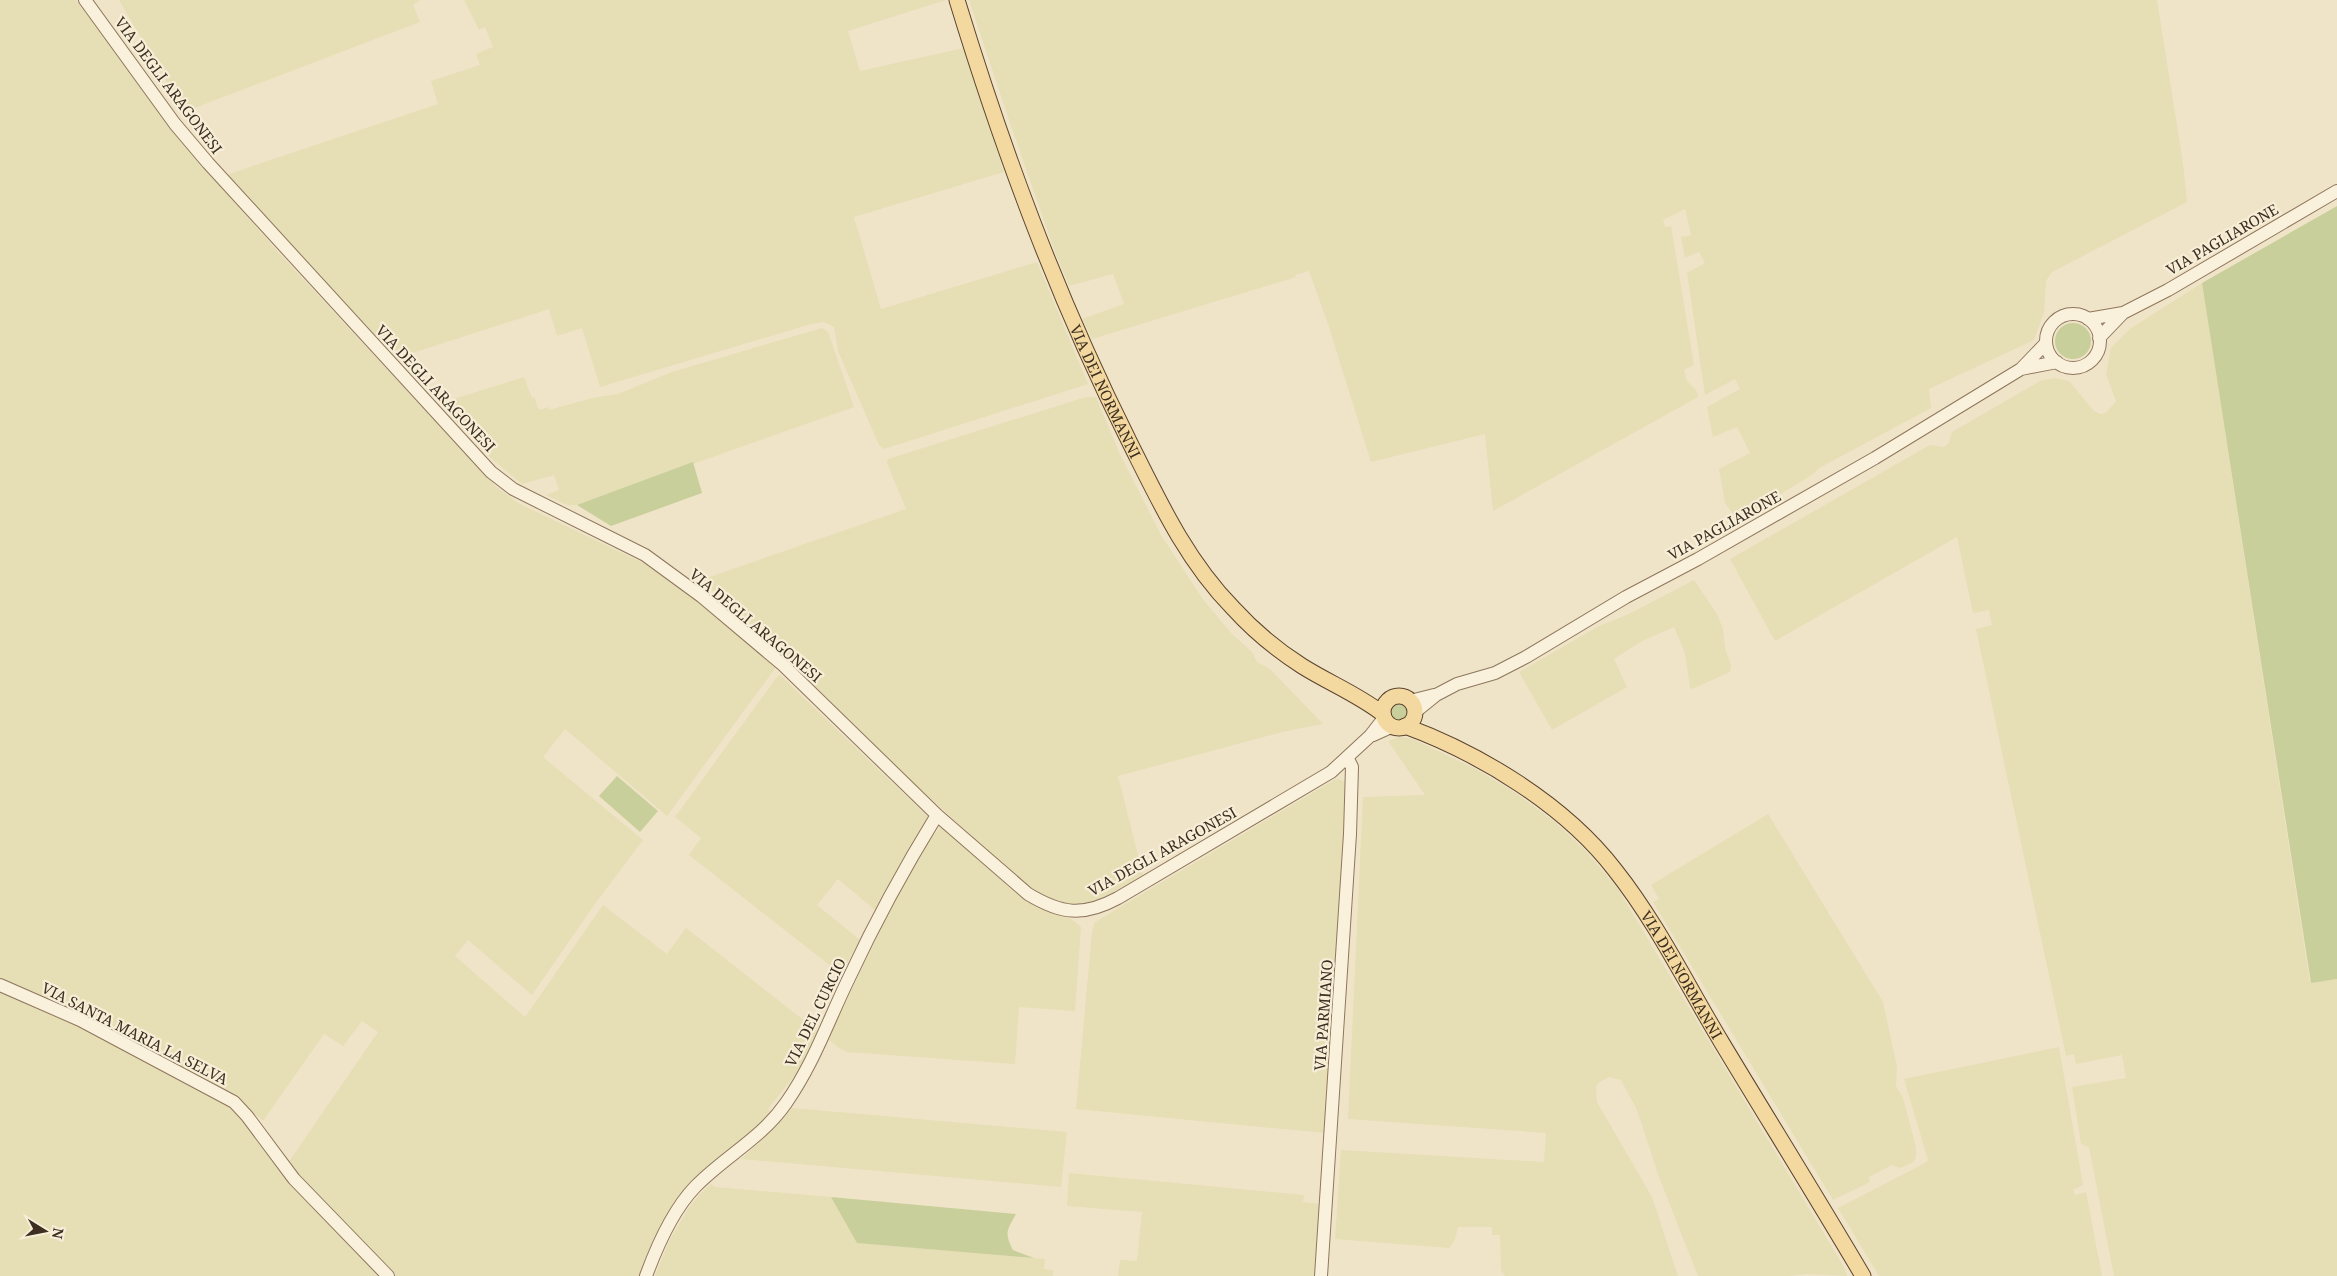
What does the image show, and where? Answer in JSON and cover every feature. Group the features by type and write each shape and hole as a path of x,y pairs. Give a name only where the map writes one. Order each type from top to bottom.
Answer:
{"main road":[{"name":"VIA DEI NORMANNI","path":"957,0 1001,137 1045,258 1079,338 1180,540 1205,578 1234,610 1263,637 1301,665 1367,702 1401,716 1434,737 1498,772 1544,802 1587,838 1615,869 1652,925 1862,1276"},
{"path":"1367,702 1403,696 1401,716"}],"street":[{"name":"VIA DEGLI ARAGONESI","path":"85,0 175,124 208,163 491,472 513,490 644,556 701,596 783,665 937,814 1028,894 1057,909 1087,911 1102,907 1331,772 1370,736 1401,716"},
{"name":"VIA PAGLIARONE","path":"2123,313 2168,290 2337,191"},
{"path":"2088,319 2123,313"},
{"path":"2099,338 2123,313"},
{"path":"2021,370 2046,343 2050,326 2064,315 2081,315 2088,319 2098,331 2097,351 2088,363 2074,367 2057,362 2051,357 2046,343"},
{"path":"2021,370 2057,362"},
{"name":"VIA PAGLIARONE","path":"1401,716 1457,684 1504,669 1526,657 1626,597 1698,559 1875,458 2021,370"},
{"name":"VIA PARMIANO","path":"1321,1276 1350,834 1352,767 1347,757"},
{"name":"VIA DEL CURCIO","path":"646,1276 675,1214 695,1187 773,1121 787,1102 821,1043 848,979 871,932 911,856 937,814"},
{"name":"VIA SANTA MARIA LA SELVA","path":"0,985 80,1020 234,1102 294,1179 388,1276"}],"shaded area":[{"path":"0,0 76,0 198,161 279,253 495,486 518,503 645,564 702,605 776,667 667,816 565,729 543,757 643,840 597,901 532,995 468,940 455,956 525,1017 603,905 667,954 686,928 820,1033 799,1070 768,1109 773,1114 691,1189 643,1276 393,1276 288,1163 378,1032 362,1021 343,1046 324,1034 263,1121 231,1093 58,1002 0,979"},
{"path":"119,0 420,0 413,5 420,22 184,112"},
{"path":"464,0 946,0 848,31 860,71 964,48 1004,172 854,217 881,309 1037,262 1088,384 884,449 879,445 838,351 834,327 824,322 811,324 600,387 582,328 557,336 549,309 397,358 226,175 438,104 431,81 480,65 476,54 493,47 485,27 479,30"},
{"path":"969,0 2157,0 2183,163 2187,202 2052,272 2046,281 2044,312 2034,340 1929,389 1931,408 1819,468 1812,475 1737,520 1725,503 1719,469 1750,453 1737,427 1713,437 1707,407 1740,389 1735,379 1705,395 1687,273 1705,263 1699,252 1685,258 1681,237 1691,235 1685,209 1663,220 1665,227 1671,226 1694,365 1684,370 1687,381 1696,390 1698,397 1493,511 1485,434 1371,462 1328,324 1309,271 1295,275 1296,277 1092,339 1082,319 1124,304 1113,274 1069,286 1054,249"},
{"path":"2202,283 2310,983 2337,979 2337,1276 2114,1276 2089,1147 2081,1144 2072,1087 2126,1078 2122,1055 2076,1064 2074,1054 2066,1056 1976,629 1992,625 1989,610 1973,613 1957,537 1775,641 1730,559 1930,445 1944,447 1949,443 1952,432 2040,381 2054,378 2069,381 2094,411 2100,414 2106,413 2116,401 2106,374 2111,348 2131,328"},
{"path":"822,328 828,332 854,407 577,505 567,505 546,495 559,490 554,475 522,484 491,458 441,405 441,403 524,377 539,410 548,407 549,410 592,398 618,394 672,372"},
{"path":"1086,397 1096,397 1119,452 1161,535 1202,598 1232,634 1252,652 1257,662 1270,669 1323,724 1282,732 1118,776 1143,875 1098,901 1086,905 1071,906 1053,901 1031,888 1014,874 909,779 770,641 701,580 906,509 887,463 888,459"},
{"path":"1694,580 1717,614 1723,629 1725,648 1731,666 1730,672 1692,689 1690,688 1685,653 1674,627 1642,641 1614,659 1627,687 1552,730 1519,672 1599,626 1629,614"},
{"path":"780,675 929,818 876,911 838,879 817,905 860,940 841,974 689,855 701,838 675,817"},
{"path":"1400,737 1413,739 1474,768 1516,793 1555,822 1586,851 1618,889 1844,1267 1847,1276 1807,1274 1788,1276 1698,1276 1659,1177 1637,1110 1621,1080 1609,1077 1598,1083 1596,1088 1597,1102 1652,1197 1678,1276 1505,1276 1501,1270 1500,1235 1492,1235 1492,1227 1458,1227 1455,1240 1449,1248 1335,1239 1341,1150 1544,1162 1546,1133 1348,1119 1363,797 1425,795 1388,741"},
{"path":"1339,779 1346,783 1346,789 1325,1133 1076,1109 1092,932 1095,922 1334,780"},
{"path":"1768,814 1883,1002 1897,1067 1896,1086 1903,1098 1916,1147 1916,1158 1912,1163 1900,1168 1892,1165 1869,1177 1870,1182 1833,1200 1653,902 1659,899 1651,885"},
{"path":"941,826 1012,890 1036,907 1071,919 1081,927 1075,1011 1019,1007 1015,1064 847,1052 828,1039 888,914 921,852"},
{"path":"0,988 74,1020 228,1102 383,1276 0,1276"},
{"path":"2059,1047 2083,1185 2073,1190 2075,1195 2086,1192 2102,1276 1879,1276 1838,1208 1928,1160 1904,1079"},
{"path":"792,1108 1067,1132 1061,1187 741,1159 774,1129"},
{"path":"1069,1173 1304,1195 1303,1202 1320,1204 1315,1276 1118,1276 1120,1260 1137,1261 1142,1212 1067,1206"},
{"path":"711,1184 715,1187 831,1197 858,1243 1045,1259 1044,1269 1053,1270 1053,1276 655,1276 669,1241 688,1209"}],"green space":[{"path":"2337,206 2337,979 2311,983 2202,283"},
{"path":"2073,323 2085,329 2091,341 2085,353 2073,359 2061,353 2055,341 2061,329"},
{"path":"693,462 702,493 611,526 577,505"},
{"path":"1398,700 1406,703 1409,711 1406,719 1398,722 1390,719 1387,711 1390,703"},
{"path":"617,776 658,811 640,832 599,796"},
{"path":"831,1197 1016,1214 1008,1232 1010,1244 1013,1250 1034,1258 857,1243"}]}
